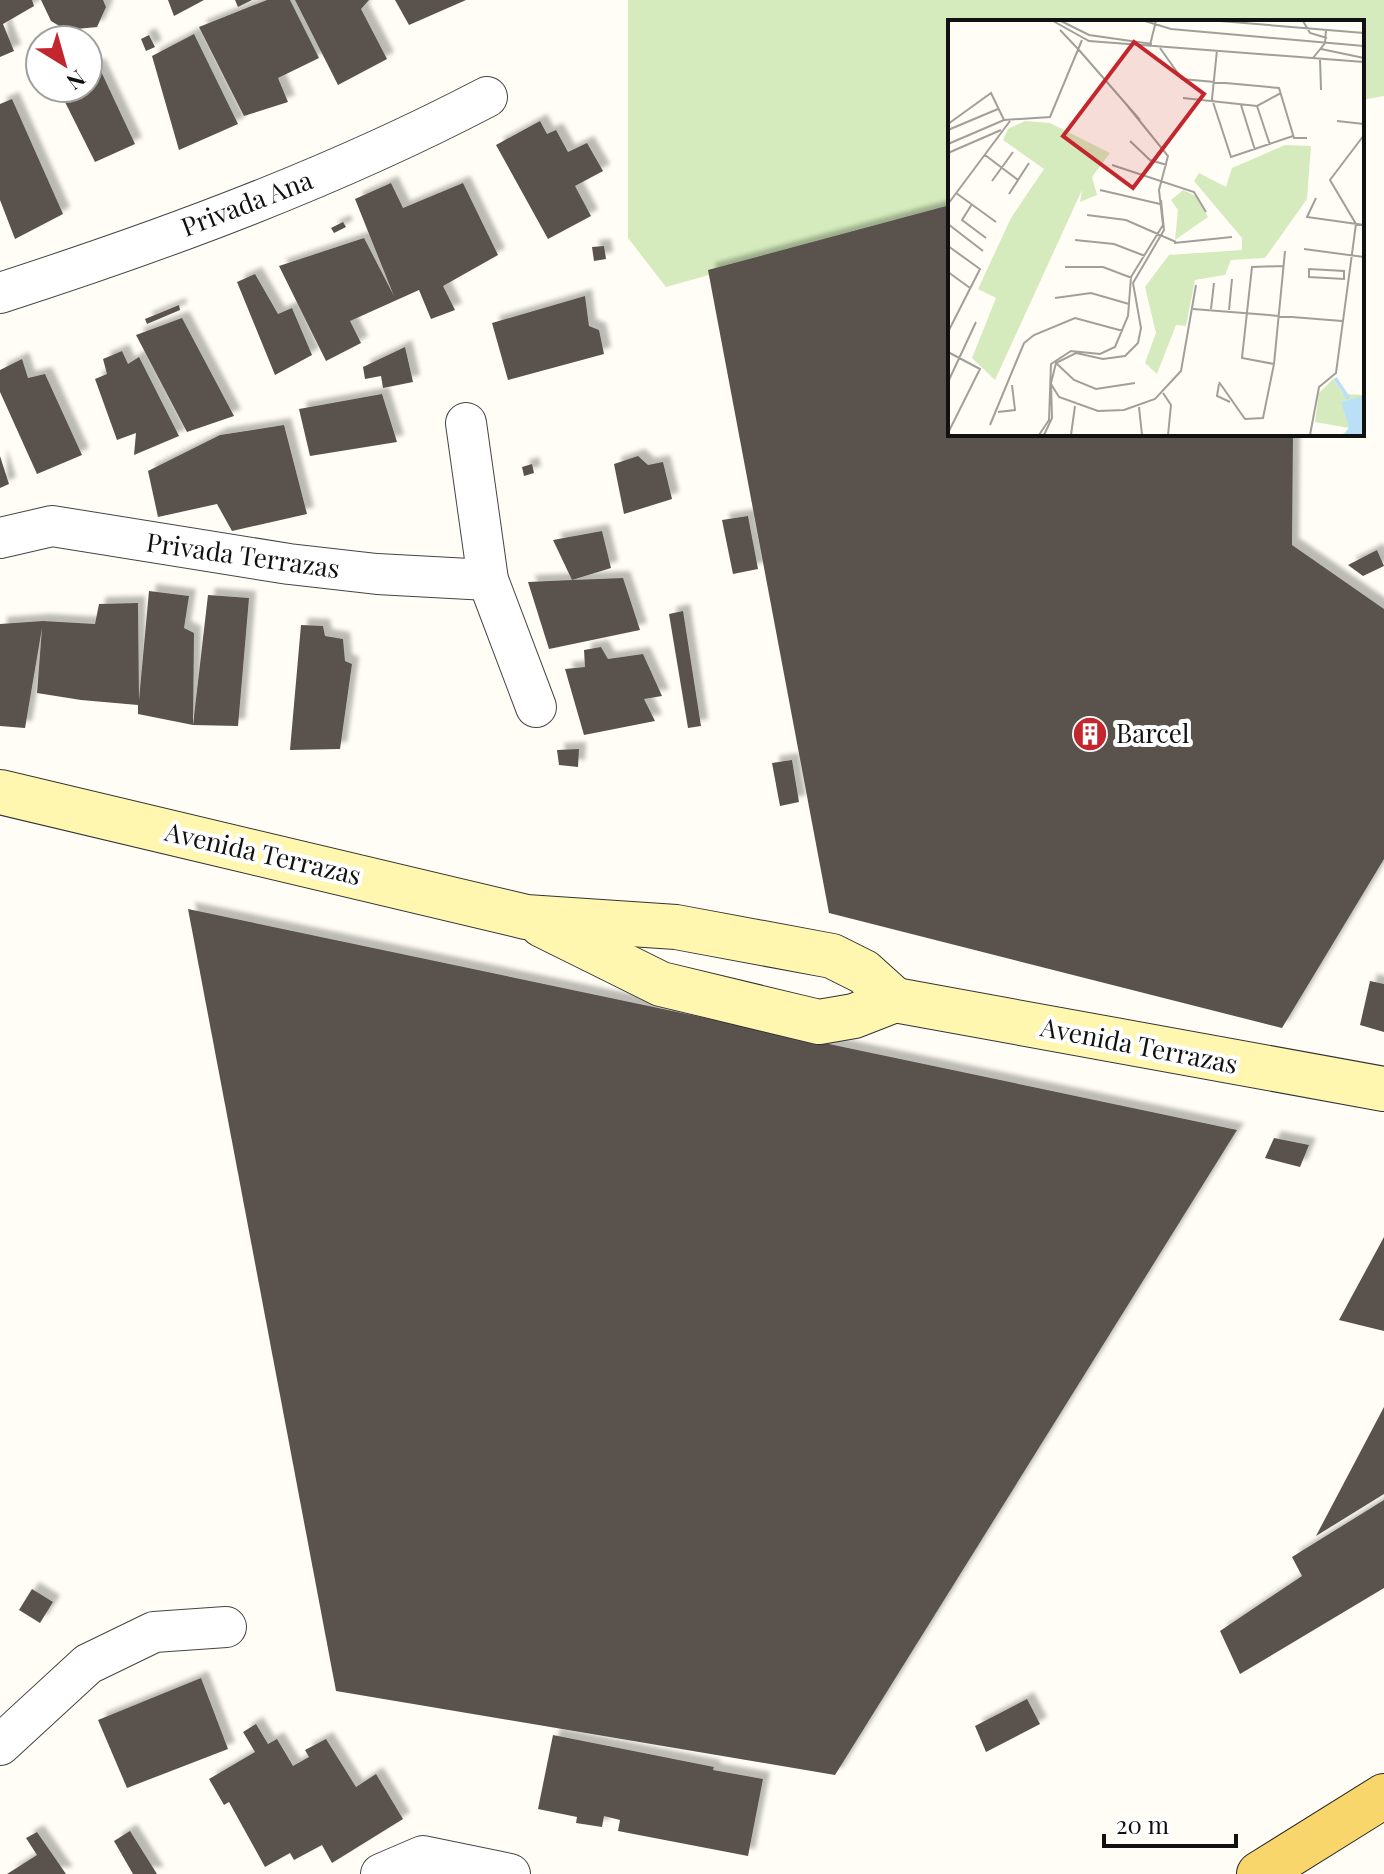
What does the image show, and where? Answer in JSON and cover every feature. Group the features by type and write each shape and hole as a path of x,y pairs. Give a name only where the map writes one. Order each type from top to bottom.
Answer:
{"main road":[{"path":"1259,1874 1384,1796"}],"street":[{"name":"Privada Ana","path":"0,293 77,268 273,195 412,136 487,97"},
{"path":"466,423 488,580 536,707"},
{"name":"Privada Terrazas","path":"0,538 52,526 304,565 377,574 488,580"},
{"name":"Avenida Terrazas","path":"0,792 526,917 676,927 832,956 864,972 895,1000"},
{"name":"Avenida Terrazas","path":"526,917 661,984 819,1022 854,1016 895,1000 1384,1089"},
{"path":"0,1745 88,1664 154,1632 226,1627"},
{"path":"381,1874 423,1856 510,1874"}],"green space":[{"path":"628,0 1384,0 1384,96 1364,100 1364,20 948,20 948,209 666,287 628,238"}],"building":[{"path":"0,0 32,0 34,6 3,24 14,51 0,57"},
{"path":"41,0 103,0 106,7 98,24 56,24 51,21"},
{"path":"168,0 204,0 174,16"},
{"path":"235,0 252,0 238,7"},
{"path":"267,0 290,0 319,58 278,78 288,102 244,116 199,27"},
{"path":"295,0 369,0 361,9 387,59 338,85"},
{"path":"395,0 466,0 409,25"},
{"path":"194,34 238,124 179,150 152,56"},
{"path":"149,35 155,47 146,51 141,39"},
{"path":"104,78 135,144 95,162 66,104 104,104"},
{"path":"12,99 63,214 15,239 0,200 0,104"},
{"path":"540,121 547,134 556,130 568,152 587,143 603,171 575,186 591,216 548,239 496,145"},
{"path":"391,183 403,208 463,183 498,255 443,286 455,310 431,319 419,290 350,321 361,343 326,361 279,266 364,238 394,296 355,199"},
{"name":"Barcel","path":"948,206 948,436 1293,436 1292,545 1384,609 1384,859 1282,1028 829,913 708,270"},
{"path":"343,222 346,227 334,233 331,228"},
{"path":"604,246 606,259 594,261 592,247"},
{"path":"255,274 278,314 292,308 312,355 275,375 237,282"},
{"path":"585,296 589,326 599,330 604,354 508,380 492,323"},
{"path":"179,305 180,310 147,324 145,319"},
{"path":"182,318 234,416 187,432 136,335"},
{"path":"405,347 413,382 383,388 381,376 365,379 363,367"},
{"path":"122,351 128,364 139,357 179,436 134,455 136,433 117,440 95,379 107,374 103,359"},
{"path":"22,359 28,378 45,374 82,455 37,474 0,392 0,370"},
{"path":"382,394 397,442 310,456 299,409"},
{"path":"284,425 307,514 232,531 217,504 158,517 148,471 220,435"},
{"path":"0,456 9,484 0,488"},
{"path":"638,456 648,465 663,462 672,499 624,514 614,464"},
{"path":"532,464 534,473 524,476 522,467"},
{"path":"748,516 758,569 733,574 722,520"},
{"path":"602,531 611,568 572,580 553,540"},
{"path":"1377,550 1384,566 1363,576 1348,565"},
{"path":"623,578 640,630 549,649 528,582"},
{"path":"149,591 189,596 184,628 194,633 193,725 138,714 138,705 37,693 42,628 25,728 0,726 0,624 43,621 95,624 99,604 138,603 139,700"},
{"path":"208,595 249,598 238,726 193,725"},
{"path":"683,611 701,726 688,728 669,614"},
{"path":"301,625 323,626 325,636 343,639 345,661 352,664 340,749 290,750"},
{"path":"601,647 608,659 643,654 662,696 644,699 655,721 584,735 565,669 585,667 584,650"},
{"path":"579,749 578,767 559,765 557,750"},
{"path":"792,760 799,802 780,806 772,763"},
{"path":"188,909 1237,1130 835,1775 336,1691"},
{"path":"1370,981 1384,984 1384,1032 1360,1025"},
{"path":"1274,1138 1309,1145 1300,1167 1265,1158"},
{"path":"1384,1237 1384,1331 1339,1320"},
{"path":"1384,1407 1384,1494 1316,1536"},
{"path":"1384,1500 1384,1588 1240,1674 1220,1631 1302,1576 1292,1557"},
{"path":"32,1589 53,1602 40,1623 19,1610"},
{"path":"201,1678 228,1749 127,1788 98,1720"},
{"path":"1027,1699 1040,1724 986,1752 975,1726"},
{"path":"256,1724 268,1744 277,1739 293,1766 309,1757 305,1750 326,1739 356,1787 376,1774 403,1819 332,1863 322,1845 294,1860 290,1853 265,1867 229,1802 224,1805 209,1779 255,1752 243,1732"},
{"path":"553,1735 763,1779 748,1856 618,1831 620,1820 604,1816 602,1827 576,1823 577,1817 538,1809"},
{"path":"130,1831 157,1874 133,1874 114,1841"},
{"path":"37,1832 66,1874 7,1874 37,1855 26,1838"}],"place":[{"name":"Barcel","path":"1090,734"}]}
